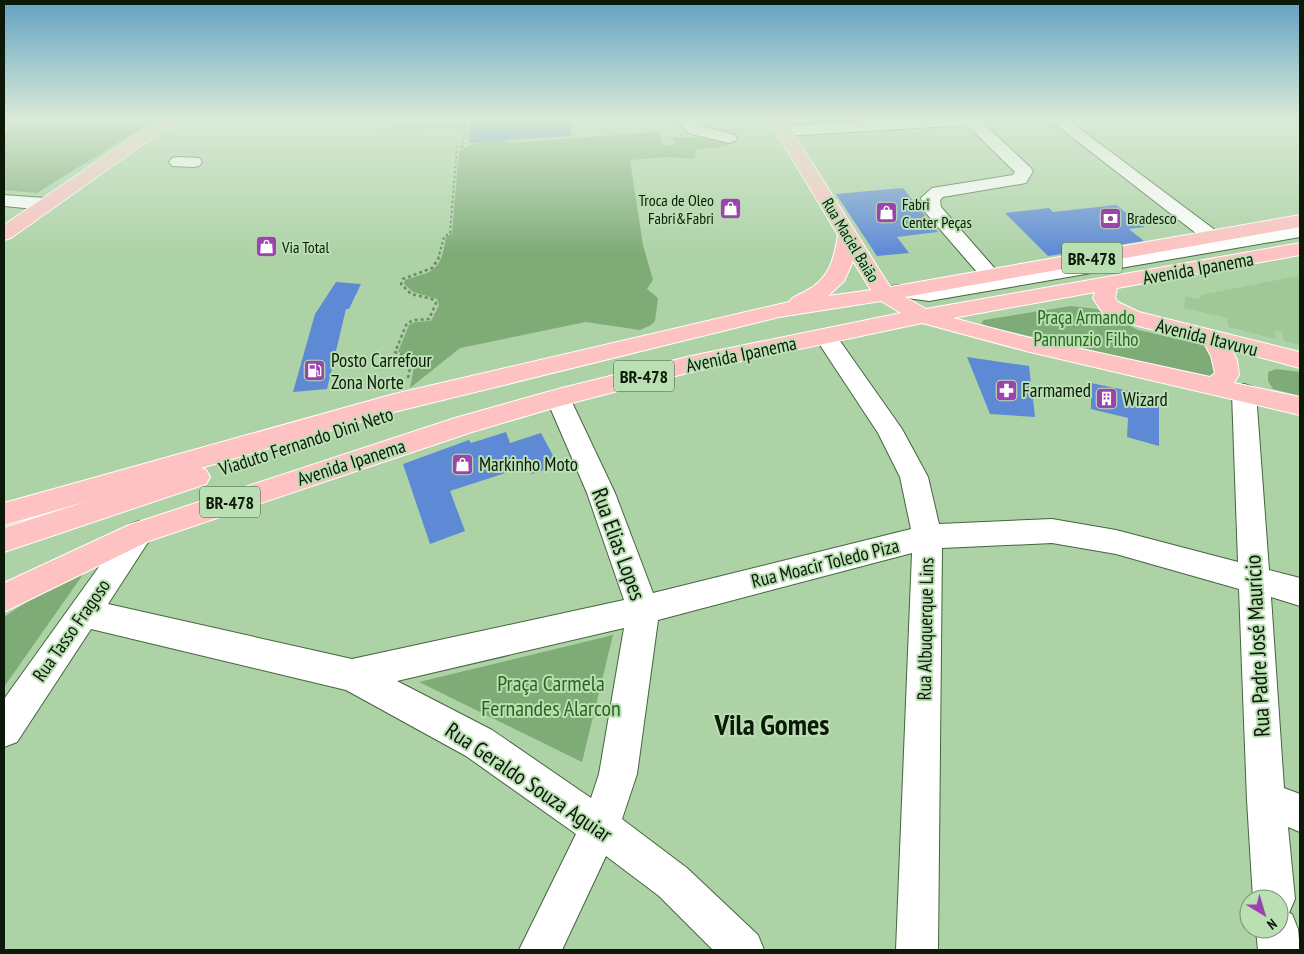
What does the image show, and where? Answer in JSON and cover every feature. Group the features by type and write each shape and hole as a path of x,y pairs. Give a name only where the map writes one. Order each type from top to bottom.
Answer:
{"main road":[{"path":"4,234 103,165"},
{"name":"Rua Maciel Baião","path":"805,165 848,233 892,293 926,317"},
{"name":"Avenida Ipanema","path":"14,510 394,403 779,310 892,293 1300,221"},
{"path":"779,310 810,298 832,284 843,266 848,233"},
{"name":"Avenida Ipanema","path":"4,598 139,533 464,425 558,398 691,364 825,336 1300,249"},
{"name":"Avenida Itavuvu","path":"1107,285 1104,298 1110,307 1131,317 1300,360"},
{"path":"926,317 1026,344 1300,406"},
{"path":"1212,338 1223,353 1227,364 1230,390"},
{"path":"1230,390 1243,387 1251,366 1258,360 1276,354"},
{"name":"Viaduto Fernando Dini Neto","path":"4,540 523,372"},
{"name":"Viaduto Fernando Dini Neto","path":"4,554 166,503 373,447 464,425"},
{"path":"4,531 14,510"}],"street":[{"path":"990,275 932,208 930,198 938,192 1020,179 1024,171 1017,165"},
{"path":"1117,165 1212,237"},
{"path":"4,200 45,204"},
{"path":"892,293 929,295 1300,231"},
{"path":"926,317 940,304 1300,240"},
{"name":"Rua Albuquerque Lins","path":"825,336 889,429 914,477 927,537 917,950"},
{"name":"Rua Padre José Maurício","path":"1230,390 1283,807 1275,889"},
{"name":"Rua Elias Lopes","path":"540,950 600,827 618,774 643,610 601,493 558,398"},
{"name":"Rua Moacir Toledo Piza","path":"352,675 643,610 927,537 1052,532 1116,542 1300,592"},
{"name":"Rua Tasso Fragoso","path":"4,729 139,533"},
{"name":"Rua Geraldo Souza Aguiar","path":"83,613 352,675 479,743 600,827 673,882 743,950"}],"path":[{"path":"394,403 402,397 412,358 409,355 394,352 407,324 415,320 429,319 436,306 434,300 411,294 401,284 403,279 429,271 435,266 444,236 450,233 456,165"}],"shaded area":[{"path":"1298,276 1300,278 1300,345 1284,341 1282,332 1275,330 1275,339 1229,327 1227,318 1184,308 1185,296 1199,299 1201,295"}],"green space":[{"path":"4,165 83,165 37,193 4,190"},
{"path":"458,165 631,165 643,245 653,280 647,289 658,298 655,321 640,330 586,322 460,348 410,388 416,357 398,352 409,325 415,322 431,321 439,305 437,299 413,292 404,284 405,280 428,273 437,266 442,256 446,237 452,233"},
{"name":"Praça Armando Pannunzio Filho","path":"1071,306 1097,309 1138,330 1208,346 1215,354 1216,374 1208,377 986,326 981,323 984,320"},
{"path":"1276,369 1300,372 1300,396 1273,389 1268,381 1268,372"},
{"path":"84,573 4,687 4,617 31,599"},
{"name":"Praça Carmela Fernandes Alarcon","path":"613,635 582,762 419,682"}],"building":[{"name":"Fabri Center Peças","path":"903,188 938,232 897,237 909,253 877,256 836,194"},
{"path":"1116,205 1145,227 1129,229 1144,241 1048,256 1005,213 1049,208 1053,212"},
{"name":"Posto Carrefour Zona Norte","path":"336,282 361,284 349,309 346,309 327,389 293,392 315,314"},
{"name":"Farmamed","path":"967,357 1029,366 1035,417 990,414"},
{"path":"1091,383 1159,397 1159,446 1127,437 1128,418 1091,409"},
{"path":"506,432 510,443 541,433 558,465 531,474 527,466 450,491 465,531 430,544 403,464 469,440 471,443"}],"place":[{"name":"Troca de Oleo Fabri&Fabri","path":"730,209"},
{"name":"Fabri Center Peças","path":"886,213"},
{"name":"Bradesco","path":"1111,218"},
{"name":"Via Total","path":"266,247"},
{"name":"Posto Carrefour Zona Norte","path":"315,371"},
{"name":"Farmamed","path":"1006,390"},
{"name":"Wizard","path":"1107,399"},
{"name":"Markinho Moto","path":"463,464"}],"district":[{"name":"Vila Gomes","path":"772,724"}]}
